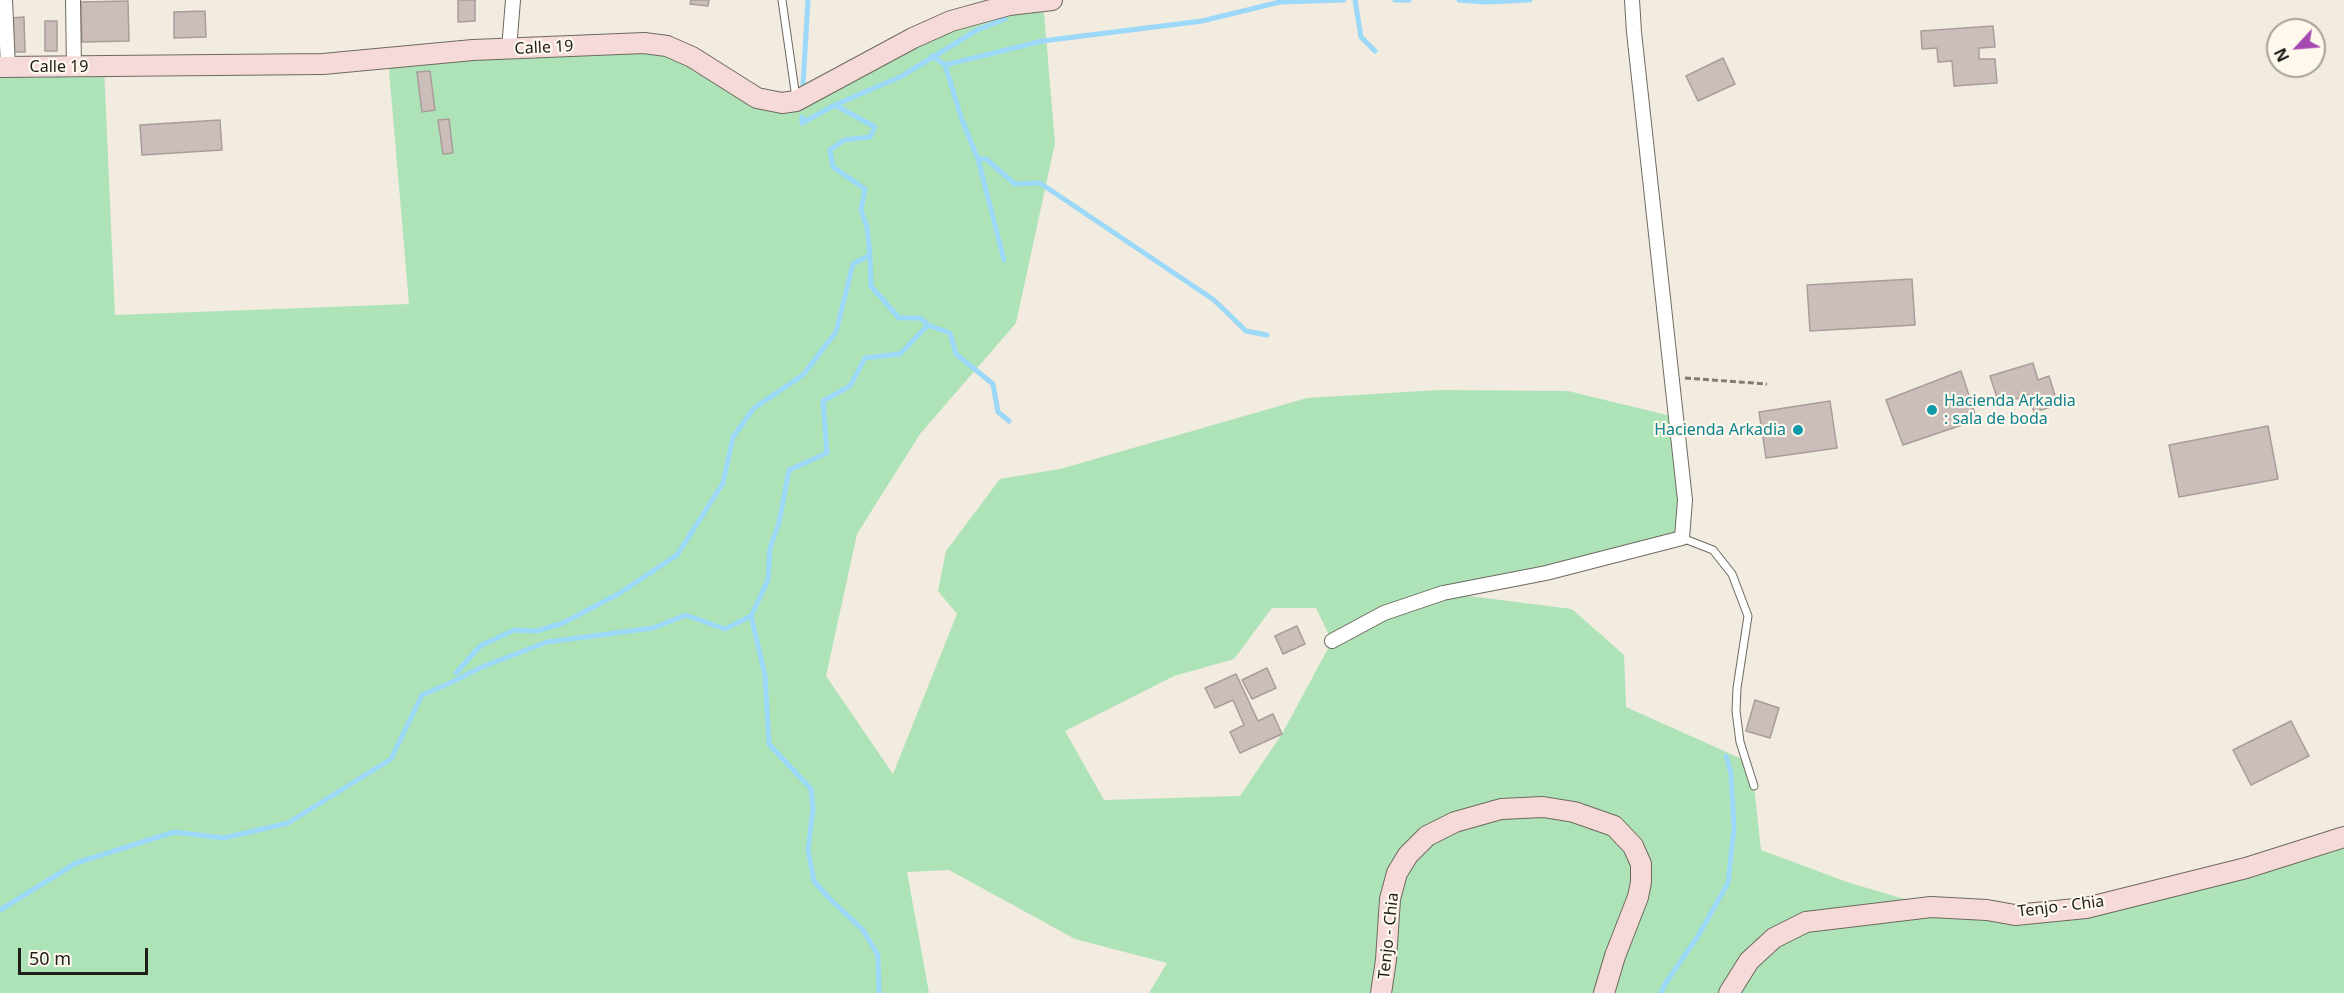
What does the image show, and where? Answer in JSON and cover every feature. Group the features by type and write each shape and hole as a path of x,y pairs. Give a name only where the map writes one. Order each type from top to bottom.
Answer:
{"street":[{"path":"4,67 5,0"},
{"path":"73,0 74,67"},
{"path":"508,50 513,0"},
{"path":"796,101 913,38 951,21 1009,4 1052,0"},
{"path":"1332,641 1384,613 1443,593 1546,573 1682,538 1684,500 1632,0"},
{"name":"Calle 19","path":"4,67 322,64 473,50 644,43 667,46 692,57 757,98 783,103 796,101"},
{"name":"Tenjo - Chia","path":"1381,993 1386,960 1390,899 1397,873 1408,855 1427,836 1455,822 1501,809 1543,807 1574,812 1614,826 1634,846 1641,864 1638,897 1615,956 1604,993"},
{"name":"Tenjo - Chia","path":"1729,993 1749,961 1766,945 1774,938 1806,922 1931,907 1987,910 2015,915 2086,908 2246,868 2344,837"}],"lane":[{"path":"782,0 796,101"},
{"path":"1682,538 1713,550 1732,574 1748,616 1737,688 1736,711 1740,742 1754,786"}],"path":[{"path":"1671,377 1767,384"}],"green space":[{"path":"1043,1 1055,143 1016,323 920,434 857,534 826,676 893,774 957,614 938,591 946,551 1000,479 1060,469 1307,398 1439,390 1568,391 1675,417 1682,538 1445,593 1572,609 1624,655 1626,707 1744,760 1754,786 1761,850 1847,882 1931,907 2086,908 2344,837 2344,993 1149,993 1167,963 1075,939 949,870 907,872 929,993 0,993 0,67 104,67 115,315 409,304 388,58 644,43 783,103 913,38","holes":["1272,608 1316,608 1332,641 1282,734 1240,796 1104,800 1065,731 1174,676 1234,659"]}],"building":[{"path":"458,0 475,0 475,21 458,22"},
{"path":"691,0 709,0 708,6 690,4"},
{"path":"128,1 129,41 82,42 81,2"},
{"path":"205,11 206,37 174,38 174,12"},
{"path":"24,17 25,52 11,52 10,18"},
{"path":"45,21 57,21 57,51 45,51"},
{"path":"1993,26 1995,47 1979,48 1979,59 1995,59 1997,83 1954,86 1952,61 1938,62 1937,48 1922,49 1921,31"},
{"path":"1723,58 1735,84 1698,101 1686,76"},
{"path":"430,71 435,110 422,112 417,72"},
{"path":"449,119 453,153 443,154 438,120"},
{"path":"220,120 222,150 142,155 140,125"},
{"path":"1912,279 1915,325 1810,331 1807,285"},
{"path":"2033,363 2038,380 2049,376 2058,405 2034,412 2029,395 1999,404 1990,376"},
{"name":"Hacienda Arkadia : sala de boda","path":"1961,371 1977,420 1903,445 1886,400"},
{"name":"Hacienda Arkadia","path":"1830,401 1837,448 1766,458 1759,412"},
{"path":"2268,426 2278,479 2179,497 2169,445"},
{"path":"1297,626 1305,644 1283,654 1275,636"},
{"path":"1267,668 1276,688 1252,699 1242,680"},
{"path":"1236,674 1258,721 1273,714 1282,734 1240,753 1230,732 1244,725 1233,700 1215,708 1205,688"},
{"path":"1755,700 1779,708 1770,738 1746,731"},
{"path":"2291,721 2309,756 2251,785 2233,750"}],"waterway":[{"path":"803,85 808,0"},
{"path":"945,65 1042,41 1202,21 1280,2 1344,0"},
{"path":"1355,0 1361,37 1375,51"},
{"path":"1395,0 1409,0"},
{"path":"1459,0 1486,2 1530,0"},
{"path":"835,105 902,76 977,30 1005,19"},
{"path":"932,56 945,65 962,120 978,159 986,159 1015,184 1040,183 1214,300 1246,331 1267,335"},
{"path":"802,117 802,123 835,105 875,127 870,137 844,140 830,150 833,167 865,189 861,210 867,227 871,286 899,318 920,318 928,325 900,354 865,358 850,386 823,401 827,453 789,470 779,523 770,548 768,580 751,616 765,675 769,744 811,789 813,809 808,850 814,881 863,930 878,955 879,993"},
{"path":"978,159 1004,260"},
{"path":"456,673 480,646 514,630 537,631 563,623 620,593 677,555 723,483 733,437 754,408 803,375 836,332 853,264 870,255"},
{"path":"928,325 950,333 956,354 993,384 998,412 1009,421"},
{"path":"0,910 76,863 174,832 224,838 288,823 391,759 422,695 482,667 547,642 653,628 686,615 725,629 751,616"},
{"path":"1661,993 1698,936 1728,883 1734,827 1731,773 1726,756"}],"place":[{"name":"Hacienda Arkadia : sala de boda","path":"1932,410"},
{"name":"Hacienda Arkadia","path":"1798,430"}]}
